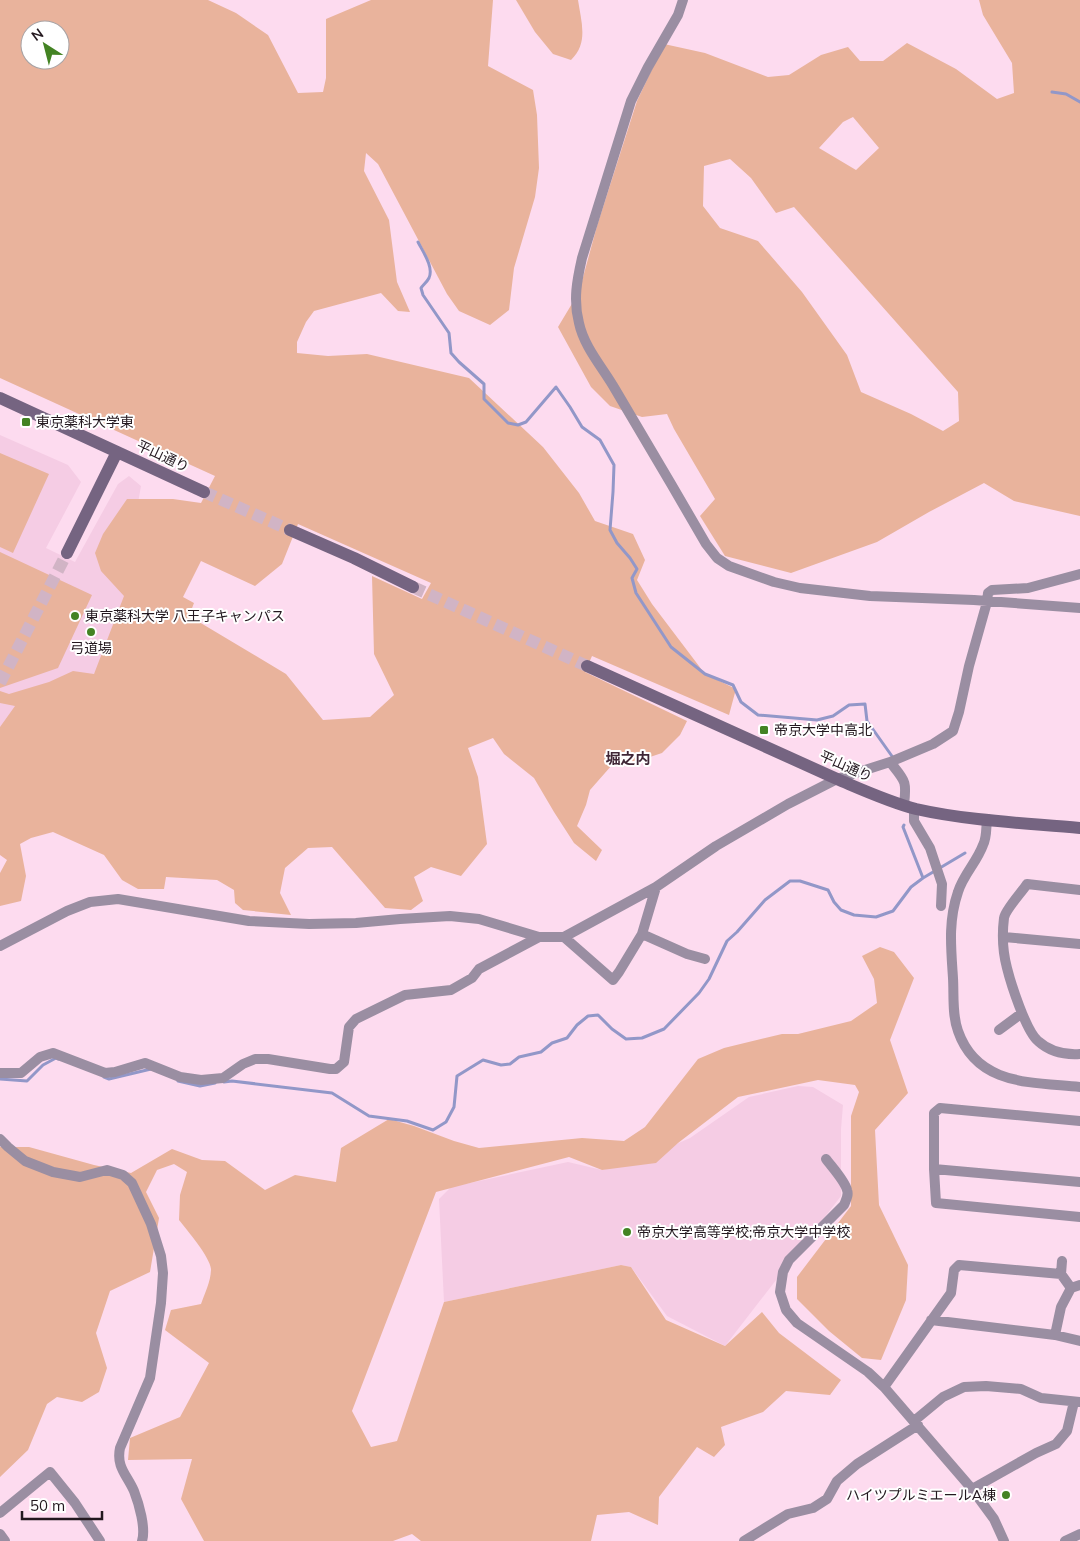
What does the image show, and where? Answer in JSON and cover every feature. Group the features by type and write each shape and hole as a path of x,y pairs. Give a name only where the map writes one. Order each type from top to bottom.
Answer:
{"main road":[{"name":"平山通り","path":"0,398 204,492"},
{"path":"67,553 117,452"},
{"path":"290,530 354,558 413,588"},
{"name":"平山通り","path":"587,666 837,779 909,807 953,816 1080,828"}],"street":[{"path":"683,0 678,16 648,67 631,102 582,258 576,283 576,303 579,323 585,341 706,544 722,562 729,566 755,576 800,588 870,596 1080,608"},
{"path":"0,946 67,911 90,902 118,899 249,921 308,924 356,923 450,916 479,919 539,937 564,938 656,887 716,846 788,804 837,779 895,760 933,744 953,732 988,593 992,590 1028,588 1080,574"},
{"path":"895,760 904,780 909,807 914,821 930,848 942,884 940,906"},
{"path":"987,819 984,844 963,879 950,926 957,1030 963,1044 975,1052 982,1066 997,1075 1009,1079 1080,1087"},
{"path":"1080,890 1028,884 1004,916 1004,952 1007,969 1028,1029 1036,1040 1050,1050 1063,1054 1080,1054"},
{"path":"564,938 613,980 620,972 642,934 656,887"},
{"path":"642,934 688,954 705,958"},
{"path":"0,1073 21,1073 40,1058 53,1053 105,1073 145,1063 180,1077 200,1080 223,1078 243,1064 255,1060 268,1059 336,1069 344,1062 349,1027 356,1019 405,995 451,990 472,978 480,968 539,937"},
{"path":"1004,937 1080,944"},
{"path":"999,1030 1022,1013"},
{"path":"1080,1121 940,1108 934,1113 936,1202 1065,1220 1080,1217"},
{"path":"0,1139 25,1161 53,1172 80,1177 107,1170 123,1175 132,1183 151,1224 161,1256 163,1273 161,1303 150,1378 118,1456 120,1465 134,1490 138,1503 144,1534 142,1541"},
{"path":"826,1159 844,1184 847,1196 844,1205 789,1260 783,1272 780,1292 786,1310 796,1323 868,1372 884,1387 972,1489 994,1519 1004,1541"},
{"path":"934,1170 1080,1182"},
{"path":"1060,1274 1062,1261"},
{"path":"884,1387 950,1293 954,1270 959,1265 1060,1274 1076,1286 1061,1307 1054,1335"},
{"path":"931,1320 1054,1335 1080,1341"},
{"path":"744,1541 788,1514 813,1508 828,1499 837,1481 857,1464 916,1423 943,1398 964,1386 1021,1389 1041,1398 1077,1402 1067,1431 1056,1444 1036,1453 972,1489"},
{"path":"0,1513 50,1472 75,1503 94,1539"},
{"path":"0,1534 5,1541"},
{"path":"1065,1541 1080,1534"}],"shaded area":[{"path":"0,0 208,0 236,13 268,35 298,93 323,92 326,78 326,19 371,0 493,0 488,66 533,90 537,115 539,168 535,197 514,268 509,310 490,325 459,311 447,294 378,164 366,153 364,171 389,220 397,282 410,312 398,311 381,293 314,311 306,322 297,342 297,353 328,356 367,354 469,378 543,447 579,493 595,521 633,534 645,560 637,580 652,604 705,674 736,689 729,715 592,656 585,672 687,721 680,735 662,753 644,759 612,765 590,790 577,826 602,850 596,861 574,843 534,778 504,754 493,738 468,748 478,777 487,844 461,876 431,867 414,877 423,901 411,910 385,908 332,847 308,848 285,868 280,893 291,915 243,910 235,903 234,890 217,880 166,877 164,889 138,889 122,880 104,855 53,832 31,838 20,844 26,876 21,901 0,906 0,873 7,860 0,855 0,727 15,706 0,703 0,691 9,694 49,682 73,671 94,674 124,596 101,571 95,553 103,534 127,499 173,499 201,503 215,476 0,378","holes":["298,524 431,583 422,599 372,576 374,654 394,695 370,717 323,720 286,674 189,616 194,603 183,597 201,561 255,586 282,564"]},
{"path":"516,0 578,0 582,24 582,39 577,53 571,60 553,54 535,32"},
{"path":"979,0 1080,0 1080,516 1014,501 984,483 877,542 791,573 725,556 700,516 715,499 667,414 642,417 610,406 591,387 558,327 579,292 597,226 637,101 664,44 705,53 768,77 789,75 821,55 848,47 860,61 883,61 907,43 956,69 997,99 1014,93 1012,63 983,15","holes":["853,117 879,148 856,170 819,148 843,122","730,159 751,178 776,213 794,207 958,392 959,421 943,431 911,414 861,392 847,355 802,292 758,241 720,228 703,206 704,166"]},
{"name":"東京薬科大学 八王子キャンパス","path":"0,435 68,465 81,482 46,548 75,562 118,484 129,476 141,486 132,537 141,601 0,820"},
{"path":"0,453 49,474 13,553 0,547"},
{"path":"0,552 92,595 58,668 0,688"},
{"path":"880,947 894,952 914,978 890,1040 908,1093 875,1130 879,1205 908,1265 906,1300 881,1360 862,1358 829,1331 797,1299 797,1277 851,1206 851,1116 859,1092 855,1085 818,1080 738,1097 678,1143 656,1163 602,1170 569,1157 436,1192 352,1411 371,1447 397,1441 444,1302 621,1265 631,1267 666,1320 725,1346 762,1312 779,1333 841,1380 830,1395 786,1391 763,1412 721,1427 725,1445 714,1457 697,1447 659,1497 658,1525 629,1512 597,1515 591,1541 421,1541 412,1534 393,1541 204,1541 181,1499 192,1459 128,1460 130,1438 180,1417 209,1363 165,1330 171,1310 201,1304 211,1273 210,1264 203,1251 179,1220 180,1195 187,1172 174,1164 157,1170 146,1192 159,1218 150,1272 110,1291 96,1333 107,1368 99,1392 82,1402 57,1397 47,1404 28,1450 0,1477 0,1147 29,1147 131,1173 172,1149 202,1160 225,1161 265,1190 295,1175 336,1182 341,1148 389,1119 479,1148 582,1138 624,1141 645,1127 698,1059 724,1048 782,1034 798,1034 851,1021 877,1003 874,979 862,956"},
{"name":"帝京大学高等学校;帝京大学中学校","path":"798,1086 813,1087 843,1105 841,1196 725,1346 667,1316 631,1267 621,1265 444,1302 439,1199 451,1187 568,1162 602,1170 633,1163 690,1138 749,1097"}],"waterway":[{"path":"1052,92 1066,94 1080,102"},
{"path":"418,242 430,269 429,278 421,288 423,295 449,333 451,353 484,384 484,399 508,423 518,425 526,422 556,387 582,427 600,440 614,465 610,530 617,543 637,569 632,578 636,593 671,647 705,674 733,685 741,702 758,715 817,720 833,716 849,705 865,704 867,721 894,759"},
{"path":"904,825 903,827 923,878"},
{"path":"224,1082 232,1081 332,1093 369,1116 407,1121 433,1130 446,1122 454,1107 457,1076 483,1060 501,1065 510,1064 519,1057 541,1052 552,1043 567,1038 577,1025 588,1016 598,1015 612,1029 626,1039 642,1038 664,1029 699,993 709,979 727,941 765,900 790,881 800,881 828,890 834,902 841,910 854,915 876,917 893,911 911,887 965,853"},
{"path":"0,1079 27,1081 43,1065 56,1058 58,1059"},
{"path":"104,1077 109,1079 151,1069"},
{"path":"178,1081 200,1086 215,1083"}],"tunnel":[{"path":"204,492 290,530"},
{"path":"0,683 67,553"},
{"path":"413,587 587,666"}],"place":[{"name":"東京薬科大学東","path":"26,422"},
{"name":"東京薬科大学 八王子キャンパス","path":"75,616"},
{"name":"弓道場","path":"91,632"},
{"name":"帝京大学中高北","path":"764,730"},
{"name":"帝京大学高等学校;帝京大学中学校","path":"627,1232"},
{"name":"ハイツプルミエールA棟","path":"1006,1495"}],"district":[{"name":"堀之内","path":"628,758"}]}
